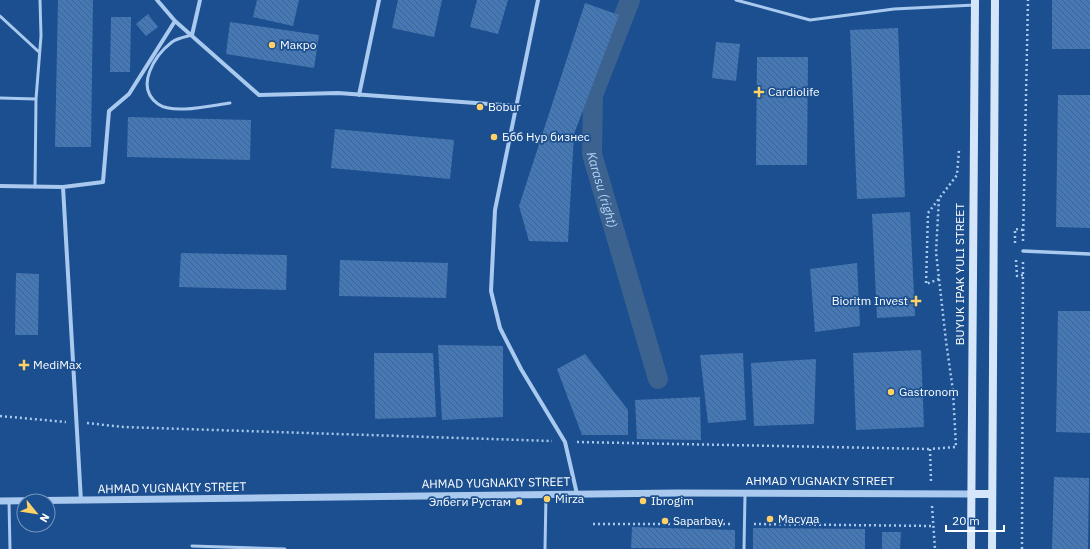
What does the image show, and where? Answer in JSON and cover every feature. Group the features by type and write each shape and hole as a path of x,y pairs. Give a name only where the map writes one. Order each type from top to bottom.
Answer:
{"main road":[{"path":"992,549 995,0"},
{"name":"BUYUK IPAK YULI STREET","path":"971,549 975,3"},
{"name":"AHMAD YUGNAKIY STREET","path":"972,494 992,494"}],"street":[{"path":"157,0 175,21 259,95 338,93 516,106"},
{"path":"192,35 200,0"},
{"path":"359,94 379,0"},
{"path":"538,0 495,210 490,290 500,328 521,369 565,442 577,494"},
{"path":"0,186 62,187 103,182 109,111 129,94 175,21"},
{"path":"62,187 78,423 81,501"},
{"path":"1023,251 1090,254"},
{"name":"AHMAD YUGNAKIY STREET","path":"0,501 577,494 972,494"}],"lane":[{"path":"35,186 36,99 40,0"},
{"path":"736,0 810,20 894,10 975,3"},
{"path":"0,16 39,52"},
{"path":"192,35 181,37 172,42 157,58 150,69 146,80 150,94 158,104 171,108 230,103"},
{"path":"0,98 36,99"},
{"path":"744,549 743,524 745,493"},
{"path":"545,549 546,495"},
{"path":"9,501 10,549"},
{"path":"192,546 285,549"}],"path":[{"path":"1022,549 1023,230 1028,0"},
{"path":"939,279 926,284 928,213 957,175 959,146"},
{"path":"0,416 123,426 565,442 930,449 956,447 953,391 936,252 939,198"},
{"path":"1014,248 1015,229 1023,230"},
{"path":"1015,255 1017,276 1023,275"},
{"path":"930,449 931,494 935,549"},
{"path":"593,524 934,526"}],"building":[{"path":"58,0 93,0 91,147 55,147"},
{"path":"257,0 299,0 293,26 253,17"},
{"path":"398,0 442,0 434,37 392,28"},
{"path":"477,0 508,0 498,34 470,27"},
{"path":"1052,0 1090,0 1090,49 1052,49"},
{"path":"585,3 619,15 574,134 568,242 529,241 519,206"},
{"path":"148,14 158,27 146,36 136,24"},
{"path":"111,17 131,17 130,72 110,72"},
{"name":"Макро","path":"230,22 319,35 314,68 226,54"},
{"path":"898,28 905,197 857,199 850,30"},
{"path":"716,42 740,44 736,81 712,78"},
{"path":"757,57 808,57 807,165 756,165"},
{"path":"1058,95 1090,95 1090,228 1056,227"},
{"path":"128,117 251,120 250,160 127,157"},
{"path":"335,129 454,140 450,179 331,168"},
{"path":"910,212 915,316 877,318 872,214"},
{"path":"181,253 287,255 286,290 179,287"},
{"path":"340,260 448,263 446,298 339,296"},
{"path":"857,263 860,326 815,332 810,269"},
{"path":"16,273 39,274 38,335 15,335"},
{"path":"1058,311 1090,311 1090,433 1056,432"},
{"path":"438,345 503,346 503,417 442,420"},
{"path":"921,350 924,427 856,430 853,353"},
{"path":"374,353 433,353 436,417 375,419"},
{"path":"743,353 746,420 708,423 700,355"},
{"path":"585,354 628,410 628,435 582,435 557,369"},
{"path":"816,359 814,424 754,426 751,363"},
{"path":"700,397 701,440 637,439 635,400"},
{"path":"1054,477 1089,478 1088,549 1052,549"},
{"path":"632,527 735,530 735,549 631,548"},
{"path":"753,528 865,529 865,549 753,549"},
{"path":"882,532 901,532 900,549 882,549"}],"waterway":[{"name":"Karasu (right)","path":"630,0 593,95 592,154 658,379"}],"place":[{"name":"Макро","path":"272,45"},
{"name":"Cardiolife","path":"759,92"},
{"name":"Bobur","path":"480,107"},
{"name":"Ббб Нур бизнес","path":"494,137"},
{"name":"Bioritm Invest","path":"916,301"},
{"name":"MediMax","path":"24,365"},
{"name":"Gastronom","path":"891,392"},
{"name":"Mirza","path":"547,499"},
{"name":"Ibrogim","path":"643,501"},
{"name":"Элбеги Рустам","path":"519,502"},
{"name":"Масуда","path":"770,519"},
{"name":"Saparbay","path":"665,521"}]}
